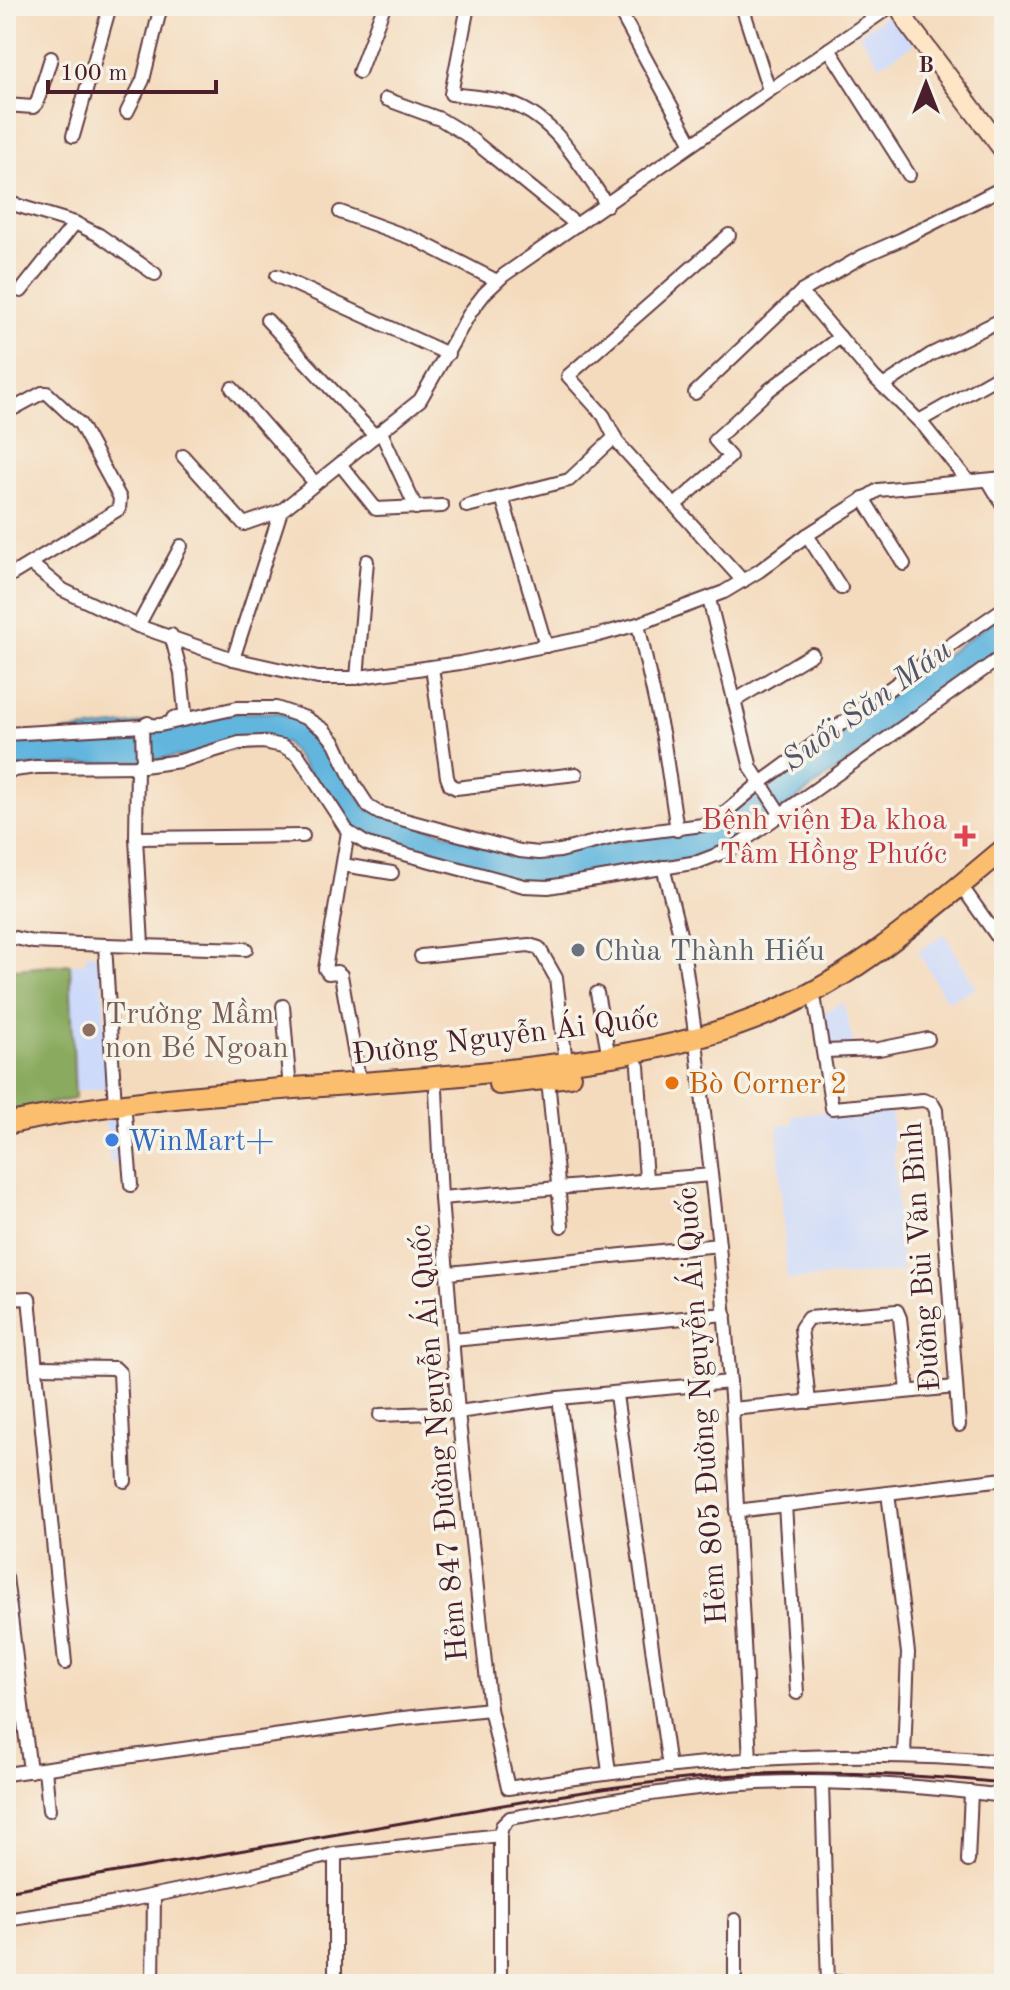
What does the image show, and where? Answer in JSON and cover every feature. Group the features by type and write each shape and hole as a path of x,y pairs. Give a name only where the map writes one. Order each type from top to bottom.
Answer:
{"main road":[{"name":"Đường Nguyễn Ái Quốc","path":"813,997 895,937 1004,849"},
{"name":"Đường Nguyễn Ái Quốc","path":"6,1136 120,1110 436,1090 638,1066 813,997 874,966 1004,864"},
{"name":"Đường Nguyễn Ái Quốc","path":"6,1124 290,1090 566,1063 696,1044"}],"street":[{"path":"73,136 110,6"},
{"path":"127,112 143,80 161,6"},
{"path":"359,72 384,6"},
{"path":"468,6 451,94 500,100 522,107 541,118 573,154 607,205"},
{"path":"617,6 692,144"},
{"path":"742,6 769,90"},
{"path":"183,456 244,524 281,511 420,400 471,311 497,281 891,6"},
{"path":"899,6 909,25 1004,151"},
{"path":"829,49 909,175"},
{"path":"6,105 33,107 37,103 51,58"},
{"path":"386,99 440,119 465,134 577,225"},
{"path":"695,393 801,292 863,256 1004,187"},
{"path":"6,202 75,223 99,235 155,274"},
{"path":"340,212 417,240 497,281"},
{"path":"21,291 75,223"},
{"path":"729,235 568,376 604,416 615,437 743,581"},
{"path":"277,276 448,354"},
{"path":"801,292 883,386 919,421 968,481"},
{"path":"267,320 378,434 416,508"},
{"path":"883,386 930,355 997,322"},
{"path":"675,505 730,457 715,440 769,390 840,337"},
{"path":"919,421 1004,373"},
{"path":"232,388 315,483"},
{"path":"6,578 119,509 120,498 80,424 47,393 9,411"},
{"path":"467,506 569,480 615,437"},
{"path":"340,464 376,509 442,506"},
{"path":"31,564 63,590 138,626 233,659 318,678 357,678 546,646 638,624 709,599 743,581 863,498 887,488 1004,478"},
{"path":"988,480 1004,507"},
{"path":"502,497 546,646"},
{"path":"863,498 904,564"},
{"path":"233,659 281,511"},
{"path":"807,535 841,588"},
{"path":"138,626 181,546"},
{"path":"357,678 367,561"},
{"path":"709,599 751,768 781,815"},
{"path":"6,734 160,725 237,708 276,708 306,718 324,730 335,743 354,784 369,807 379,813 520,851 560,851 622,835 703,825 722,815 759,784 1004,608"},
{"path":"638,624 657,706 677,830"},
{"path":"142,726 183,716 185,712 181,673 171,635"},
{"path":"734,701 812,654"},
{"path":"6,771 37,767 140,766 180,761 239,743 263,742 283,746 298,755 348,832 367,844 524,886 548,887 698,862 732,849 1004,655"},
{"path":"432,667 450,785 456,788 576,774"},
{"path":"142,726 136,838 142,945"},
{"path":"348,832 325,969 328,973 341,975 360,1085"},
{"path":"136,838 303,836"},
{"path":"343,865 392,873"},
{"name":"Hẻm 805 Đường Nguyễn Ái Quốc","path":"663,867 682,942 719,1245 732,1409 750,1760"},
{"path":"967,894 1004,946"},
{"path":"6,936 33,942 246,949"},
{"path":"105,945 120,1110 131,1185"},
{"path":"421,956 529,945 539,948 556,978 566,1063"},
{"path":"597,993 609,1057"},
{"name":"Đường Bùi Văn Bình","path":"813,997 825,1051 832,1108 923,1100 932,1103 936,1110 959,1425"},
{"path":"283,1006 290,1090"},
{"path":"825,1051 879,1049 928,1039"},
{"path":"638,1066 646,1179"},
{"path":"548,1079 562,1226"},
{"name":"Hẻm 847 Đường Nguyễn Ái Quốc","path":"436,1090 458,1412 490,1709 508,1788 609,1772"},
{"path":"441,1198 711,1175"},
{"path":"449,1273 719,1245"},
{"path":"6,1299 29,1298 65,1663"},
{"path":"809,1402 801,1328 808,1318 897,1311 908,1391"},
{"path":"453,1340 725,1314"},
{"path":"36,1367 115,1368 120,1373 125,1481"},
{"path":"380,1415 458,1412 559,1398 730,1382"},
{"path":"732,1409 955,1387"},
{"path":"616,1395 669,1767"},
{"path":"559,1398 609,1772 822,1755 904,1755 1004,1762"},
{"path":"736,1511 1004,1479"},
{"path":"888,1493 908,1653 904,1755"},
{"path":"785,1505 797,1693"},
{"path":"6,1577 30,1771"},
{"path":"6,1774 394,1719 490,1709"},
{"path":"45,1769 49,1810"},
{"path":"500,1984 500,1835 502,1826 510,1818 670,1791 758,1783 822,1783 1004,1796"},
{"path":"822,1783 828,1983 924,1984"},
{"path":"968,1861 971,1792"},
{"path":"6,1920 154,1895 335,1854 500,1835"},
{"path":"335,1854 335,1984"},
{"path":"153,1984 154,1895"},
{"path":"735,1920 735,1984"}],"shaded area":[{"path":"894,10 914,44 880,65 859,34"},
{"path":"944,933 976,988 947,1001 918,952"},
{"name":"Trường Mầm non Bé Ngoan","path":"90,953 102,960 107,1088 74,1091 70,964 85,963 85,957"},
{"path":"843,1002 855,1046 829,1047 824,1013"},
{"path":"891,1106 902,1272 787,1280 777,1125 792,1124 792,1115"},
{"name":"WinMart+","path":"116,1119 119,1163 110,1163 105,1120"}],"green space":[{"path":"70,964 75,1099 6,1112 6,970"}],"water":[{"name":"Suối Săn Máu","path":"1004,613 1004,650 731,846 697,858 548,883 524,882 369,840 351,828 285,742 146,761 6,768 6,738 236,713 276,712 304,722 321,734 331,745 366,809 522,856 704,829"}],"railway":[{"path":"6,1891 544,1798 670,1780 818,1773 1004,1783"}],"place":[{"name":"Bệnh viện Đa khoa Tâm Hồng Phước","path":"965,836"},
{"name":"Chùa Thành Hiếu","path":"578,950"},
{"name":"Trường Mầm non Bé Ngoan","path":"89,1030"},
{"name":"Bò Corner 2","path":"672,1083"},
{"name":"WinMart+","path":"112,1140"}]}
